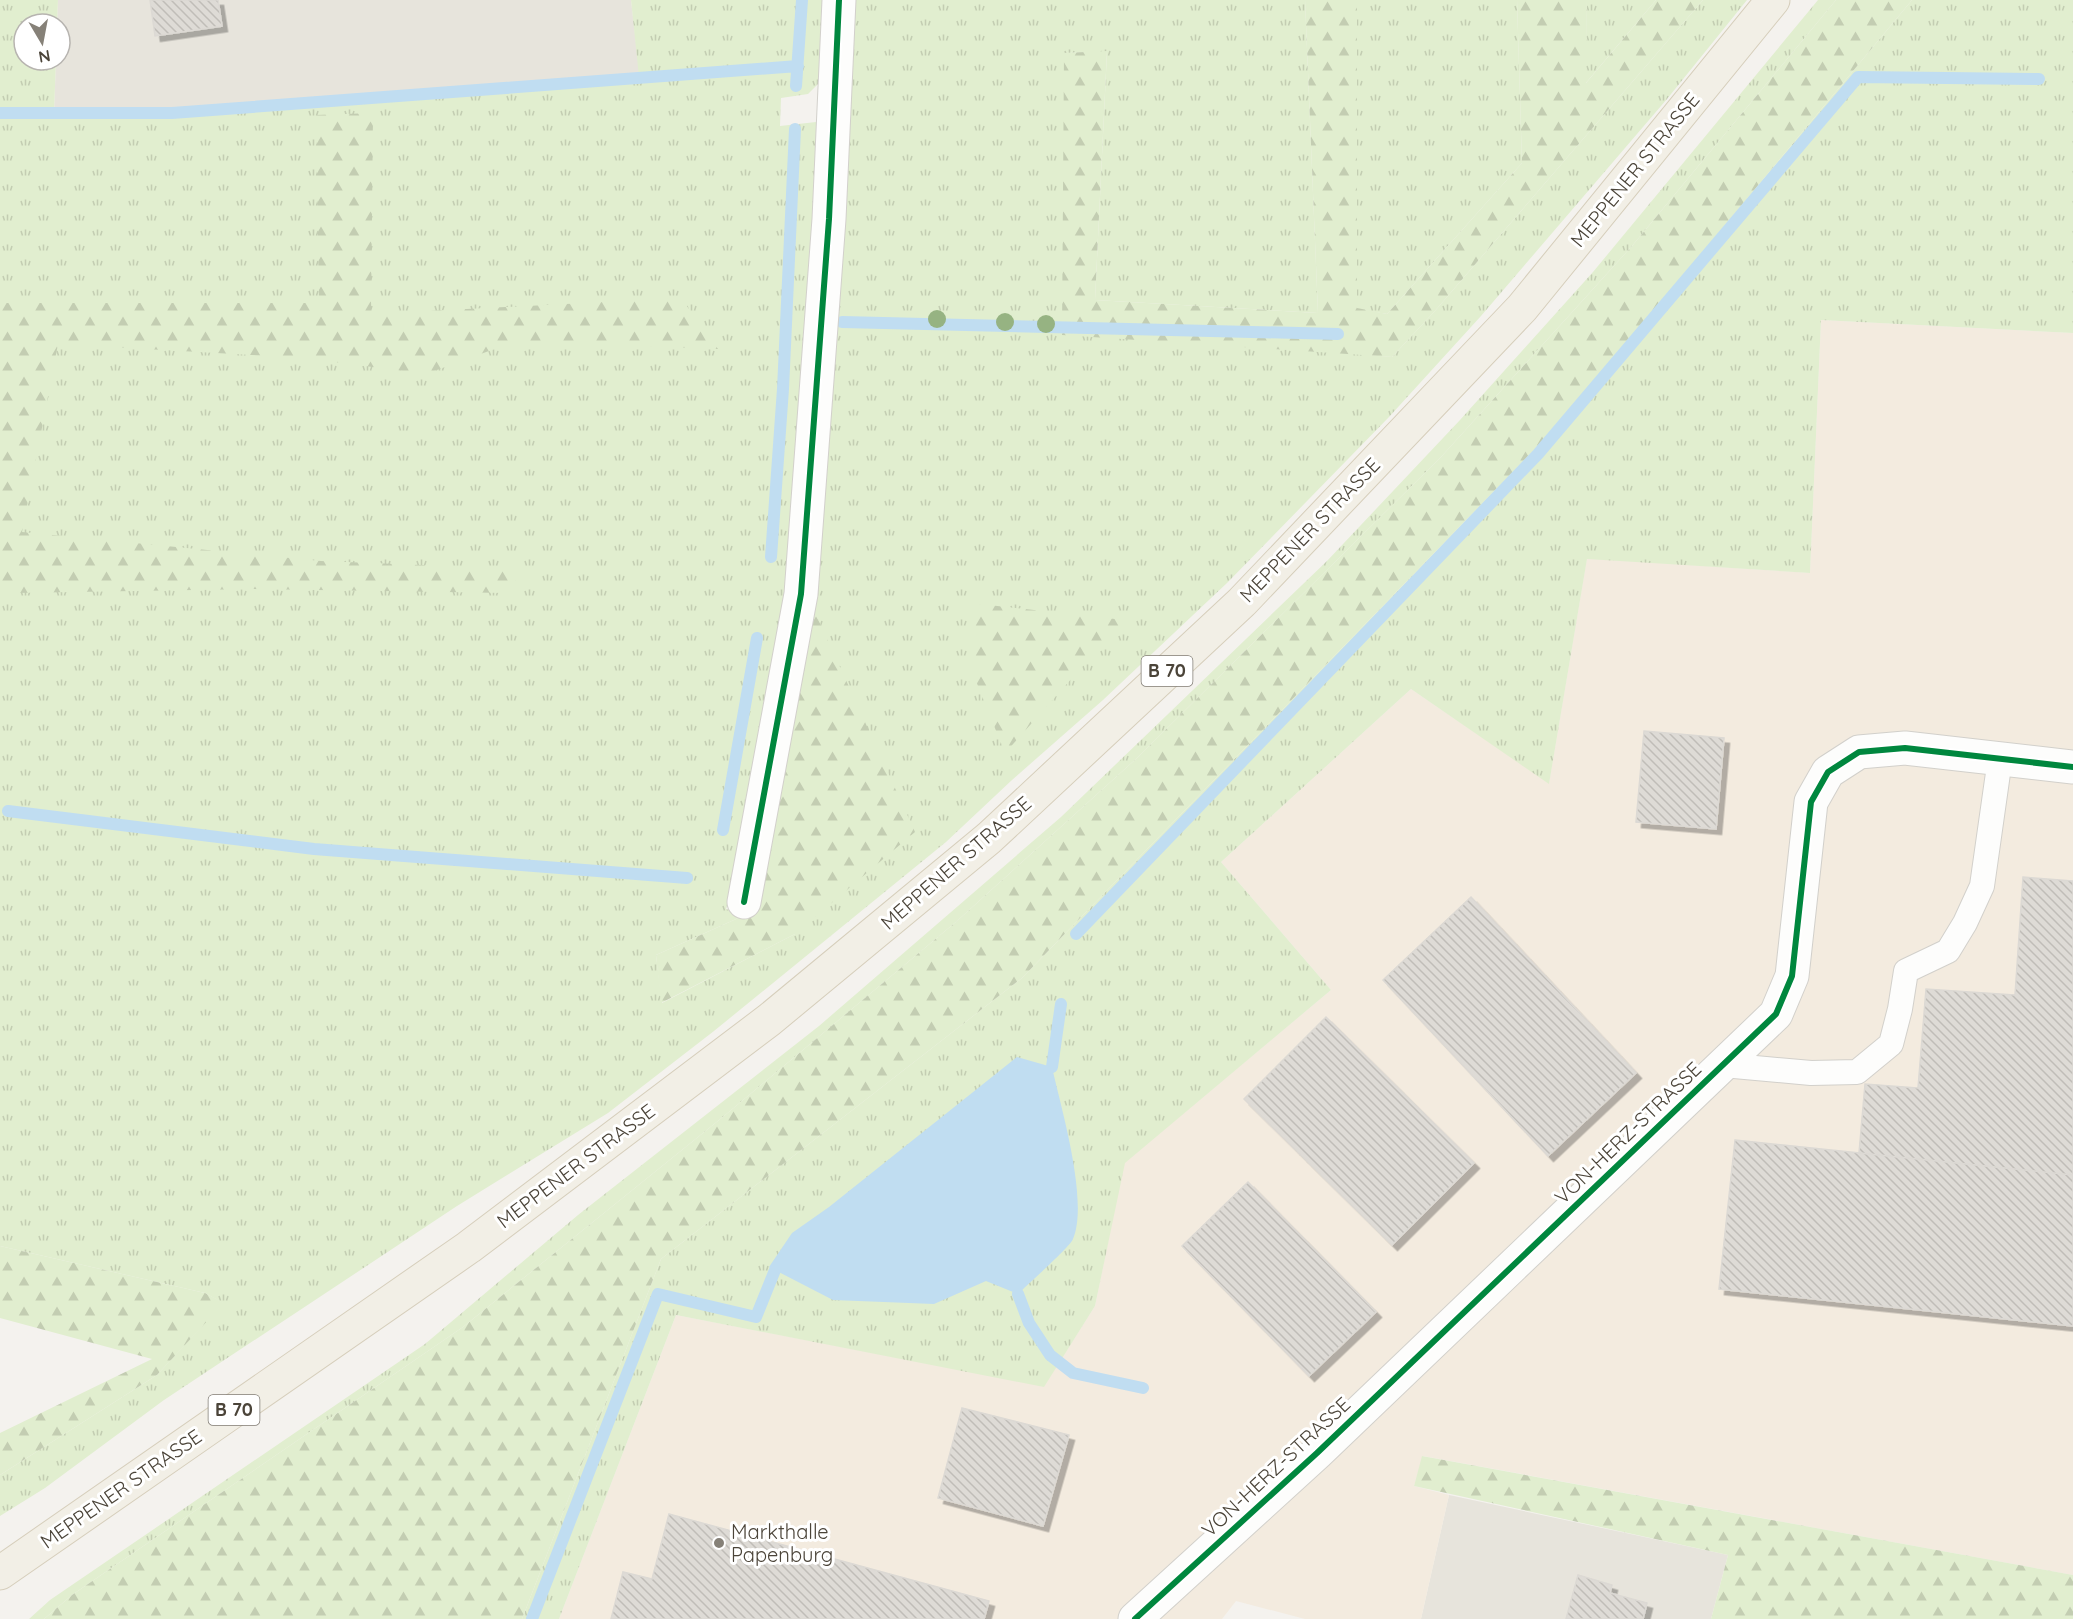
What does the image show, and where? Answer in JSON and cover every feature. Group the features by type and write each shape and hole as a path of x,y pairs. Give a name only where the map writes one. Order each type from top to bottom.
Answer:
{"main road":[{"name":"MEPPENER STRASSE","path":"0,1573 469,1247 770,1020 989,838 1242,602 1522,309 1773,0"}],"street":[{"path":"744,902 801,594 829,219 839,0"},
{"name":"VON-HERZ-STRASSE","path":"1136,1619 1317,1453 1776,1014 1792,976 1811,802 1828,772 1859,752 1905,748 2073,767"}],"lane":[{"path":"1723,1065 1811,1073 1857,1072 1891,1044 1906,971 1948,951 1965,923 1982,886 2000,759"}],"shaded area":[{"path":"58,0 631,0 640,77 172,113 54,113 56,72 72,72 72,12 58,12"},
{"path":"1821,320 2073,333 2073,1575 1423,1456 1414,1486 1449,1495 1421,1619 1305,1619 1236,1601 1222,1619 559,1619 676,1315 1044,1386 1095,1306 1124,1163 1331,990 1221,862 1411,689 1549,783 1587,558 1810,573"},
{"path":"1449,1495 1728,1555 1711,1619 1421,1619"}],"green space":[{"path":"0,0 58,0 58,12 12,12 12,72 56,72 54,113 172,113 639,77 631,0 826,0 821,81 808,94 781,98 780,126 816,122 815,244 790,590 744,851 726,909 745,915 656,955 662,1003 795,934 810,601 847,0 1305,0 1318,313 1095,300 1107,52 1065,53 1063,327 1392,357 1434,312 1703,0 1747,0 1667,99 1481,316 1389,417 1227,583 1103,700 946,842 714,1031 608,1113 457,1206 164,1400 45,1488 0,1516 0,1475 157,1375 223,1303 205,1293 0,1246"},
{"path":"1305,0 1357,0 1357,308 1387,314 1522,163 1517,0 1587,0 1586,83 1656,0 1703,0 1434,312 1392,357 1062,335 1064,53 1107,51 1095,300 1318,313"},
{"path":"1339,0 1517,0 1522,163 1387,314 1357,309 1357,1"},
{"path":"1587,0 1656,0 1585,84"},
{"path":"1818,0 1836,0 1632,246 1441,457 1137,758 957,921 724,1116 463,1327 72,1595 44,1619 29,1619 50,1600 425,1344 578,1215 819,1026 1061,817 1327,561 1460,420 1593,272"},
{"path":"1836,0 1912,0 1564,419 1022,978 661,1259 522,1619 44,1619 72,1595 463,1327 724,1116 957,921 1137,758 1441,457 1632,246"},
{"path":"1912,0 2073,0 2073,333 1821,320 1810,573 1587,559 1549,784 1411,689 1221,862 1331,990 1125,1163 1095,1306 1044,1387 676,1315 559,1619 522,1619 661,1259 1022,978 1564,419"},
{"path":"373,113 371,314 681,298 718,349 516,341 426,374 304,358 58,344 22,532 321,561 524,569 507,593 254,589 14,593 0,581 0,303 319,303 316,115"},
{"path":"810,601 915,832 795,934 661,1003 656,955 745,915"},
{"path":"970,603 1124,620 1005,753 974,676"},
{"path":"0,1246 205,1293 224,1303 157,1375 0,1475 0,1433 152,1359 0,1318"},
{"path":"1422,1456 2073,1575 2073,1619 1711,1619 1728,1555 1414,1486"}],"water":[{"path":"1017,1057 1052,1067 1072,1154 1078,1202 1073,1239 1057,1258 1018,1294 986,1281 934,1304 833,1300 769,1267 792,1233 829,1207"}],"building":[{"path":"150,0 218,0 222,26 155,36"},
{"path":"1644,731 1724,738 1716,829 1636,822"},
{"path":"2023,877 2073,881 2073,1175 1859,1153 1865,1084 1918,1088 1926,989 2015,995"},
{"path":"1471,897 1636,1073 1548,1156 1383,980"},
{"path":"1326,1017 1474,1163 1392,1245 1244,1099"},
{"path":"1735,1140 2073,1175 2073,1326 1719,1289"},
{"path":"1248,1182 1376,1312 1309,1376 1182,1246"},
{"path":"962,1408 1069,1435 1043,1526 938,1498"},
{"name":"Markthalle Papenburg","path":"669,1514 989,1601 984,1619 611,1619 623,1572 652,1579"},
{"path":"1578,1575 1612,1585 1610,1593 1647,1603 1643,1619 1566,1619"}],"waterway":[{"path":"796,86 802,0"},
{"path":"0,113 172,113 798,66"},
{"path":"1076,934 1538,454 1858,77 2039,79"},
{"path":"771,557 783,389 795,129"},
{"path":"842,322 1338,334"},
{"path":"723,830 757,638"},
{"path":"8,811 314,849 687,878"},
{"path":"1052,1067 1061,1004"},
{"path":"532,1619 658,1294 756,1317 775,1270"},
{"path":"1018,1294 1029,1323 1050,1355 1073,1373 1143,1388"}],"cycle path":[{"path":"744,902 801,594 829,219 839,0"},
{"path":"1135,1619 1317,1453 1776,1014 1792,976 1811,802 1828,772 1859,752 1905,748 2073,767"}],"place":[{"name":"Markthalle Papenburg","path":"719,1543"}]}
